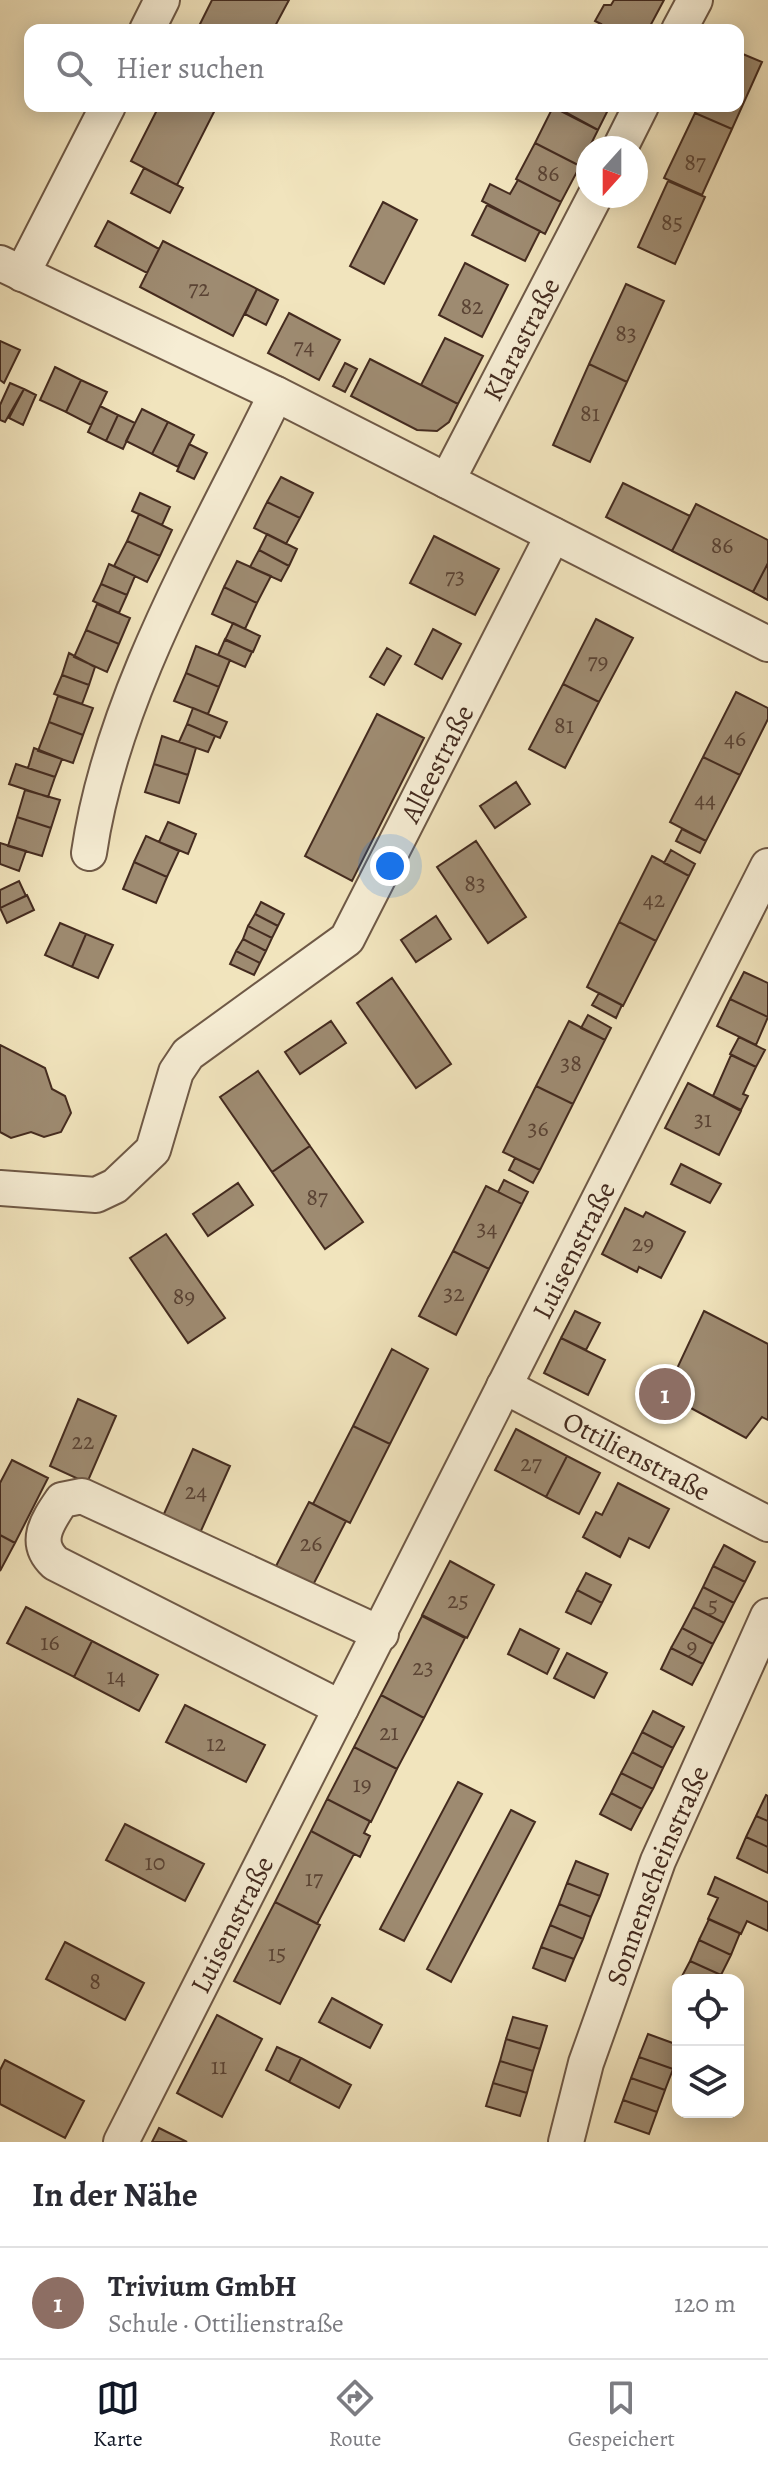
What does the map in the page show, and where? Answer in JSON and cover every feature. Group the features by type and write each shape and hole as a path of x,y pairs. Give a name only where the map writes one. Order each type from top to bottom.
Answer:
{"street":[{"path":"150,24 162,0"},
{"path":"682,24 695,0"},
{"path":"104,112 11,268 276,394 768,644"},
{"path":"626,136 638,112"},
{"name":"Klarastraße","path":"447,481 589,208"},
{"path":"89,853 102,781 138,687 168,615 276,394"},
{"name":"Alleestraße","path":"0,1188 96,1195 115,1186 153,1150 176,1072 188,1054 347,939 553,535"},
{"name":"Luisenstraße","path":"121,2142 768,866"},
{"name":"Ottilienstraße","path":"504,1386 768,1524"},
{"path":"341,1708 55,1563 46,1554 41,1542 48,1520 62,1500 82,1496 381,1634"},
{"name":"Sonnenscheinstraße","path":"566,2142 586,2063 658,1861 768,1616"}],"building":[{"path":"212,0 289,0 276,24 200,24"},
{"path":"614,0 664,0 651,24 601,24 595,21 604,5 611,5"},
{"path":"744,54 762,62 744,102"},
{"path":"156,112 214,112 177,185 131,161"},
{"path":"550,112 563,112 598,130 595,136 576,136 576,164 535,143"},
{"path":"565,112 607,112 598,130"},
{"path":"695,112 740,112 732,129"},
{"path":"695,113 732,129 702,195 664,178"},
{"path":"535,143 576,164 576,174 561,202 516,179"},
{"path":"144,168 183,188 170,213 131,193"},
{"path":"518,180 561,202 545,234 482,201 490,184 510,194"},
{"path":"668,181 705,197 675,264 638,247"},
{"path":"383,202 417,220 384,284 350,266"},
{"path":"487,205 540,231 525,261 472,235"},
{"path":"108,221 159,249 147,273 95,246"},
{"path":"163,241 257,289 233,336 140,287"},
{"path":"465,263 508,285 482,337 439,315"},
{"path":"626,284 664,301 627,382 589,364"},
{"path":"257,289 278,300 266,325 245,314"},
{"path":"289,313 340,340 319,380 268,353"},
{"path":"445,338 483,356 458,404 421,385"},
{"path":"0,341 20,350 4,383 0,380"},
{"path":"370,359 458,404 449,422 437,431 417,430 351,396"},
{"path":"345,363 357,369 345,392 333,386"},
{"path":"589,364 627,382 590,462 553,445"},
{"path":"55,367 81,380 66,412 40,400"},
{"path":"81,380 107,392 91,425 66,412"},
{"path":"10,383 24,389 5,422 0,420 0,405"},
{"path":"24,389 36,395 23,425 9,418"},
{"path":"100,406 118,415 106,441 88,432"},
{"path":"142,409 168,422 152,454 126,441"},
{"path":"118,415 135,423 123,449 106,441"},
{"path":"168,422 194,435 178,467 152,454"},
{"path":"189,444 207,453 194,479 177,471"},
{"path":"281,477 313,493 300,518 267,502"},
{"path":"623,483 690,516 672,551 606,517"},
{"path":"140,493 170,507 162,525 132,511"},
{"path":"267,502 300,518 286,544 254,528"},
{"path":"696,504 768,540 768,563 753,592 672,551"},
{"path":"139,514 172,530 160,556 127,541"},
{"path":"267,534 297,549 289,566 259,550"},
{"path":"434,536 499,569 475,615 410,583"},
{"path":"127,541 160,556 147,582 114,566"},
{"path":"259,550 289,566 281,581 250,567"},
{"path":"237,561 271,576 257,603 224,587"},
{"path":"768,563 768,600 753,592"},
{"path":"109,564 135,576 127,595 101,584"},
{"path":"101,584 127,595 119,613 93,601"},
{"path":"224,587 257,603 245,629 212,614"},
{"path":"97,604 130,618 119,644 86,630"},
{"path":"596,619 633,638 599,702 563,684"},
{"path":"233,623 260,636 253,652 225,640"},
{"path":"433,629 461,644 442,679 415,664"},
{"path":"86,630 119,644 107,672 74,657"},
{"path":"225,639 252,652 245,667 218,655"},
{"path":"196,646 230,660 219,687 186,673"},
{"path":"387,648 401,656 384,685 370,677"},
{"path":"69,653 95,667 89,685 62,675"},
{"path":"186,673 219,687 208,714 174,701"},
{"path":"62,675 89,685 82,704 54,694"},
{"path":"563,684 599,702 565,768 529,749"},
{"path":"736,692 768,708 768,719 740,775 703,757"},
{"path":"58,696 93,708 83,735 49,722"},
{"path":"193,708 227,722 220,738 187,724"},
{"path":"377,714 424,738 352,881 305,856"},
{"path":"49,722 83,735 73,763 38,751"},
{"path":"187,724 215,736 208,752 179,742"},
{"path":"162,736 196,748 188,775 154,764"},
{"path":"34,748 62,759 55,777 28,768"},
{"path":"703,757 740,775 706,841 670,822"},
{"path":"16,764 55,777 48,797 9,784"},
{"path":"154,764 188,775 179,803 145,792"},
{"path":"516,782 530,804 495,828 480,806"},
{"path":"25,790 60,800 51,828 17,817"},
{"path":"17,817 51,828 42,856 8,846"},
{"path":"168,822 196,834 188,854 159,842"},
{"path":"682,829 706,841 700,853 676,841"},
{"path":"146,836 179,851 167,877 134,862"},
{"path":"476,841 526,917 488,943 437,867"},
{"path":"0,843 26,851 19,871 0,864"},
{"path":"671,850 695,864 689,876 664,863"},
{"path":"652,856 689,876 656,941 619,922"},
{"path":"134,862 167,877 156,903 123,889"},
{"path":"19,881 26,896 0,908 0,890"},
{"path":"27,895 34,910 7,923 0,908"},
{"path":"261,902 284,914 278,926 255,914"},
{"path":"255,914 278,926 272,938 248,926"},
{"path":"436,916 451,939 416,962 401,940"},
{"path":"619,922 656,941 623,1006 587,987"},
{"path":"60,923 86,934 72,967 45,955"},
{"path":"248,926 272,938 266,951 243,939"},
{"path":"86,934 113,945 98,978 72,967"},
{"path":"243,939 266,951 260,963 236,951"},
{"path":"236,951 260,963 254,975 230,964"},
{"path":"744,972 768,983 768,1017 730,999"},
{"path":"392,978 451,1064 416,1088 357,1003"},
{"path":"599,993 622,1005 616,1018 592,1005"},
{"path":"730,999 768,1017 756,1045 717,1026"},
{"path":"588,1015 611,1028 605,1040 581,1028"},
{"path":"331,1021 346,1043 300,1074 285,1052"},
{"path":"569,1021 605,1040 573,1104 536,1086"},
{"path":"739,1037 765,1050 756,1067 730,1054"},
{"path":"0,1045 45,1068 52,1089 65,1096 71,1113 61,1132 44,1137 31,1132 11,1138 0,1132"},
{"path":"731,1055 756,1067 743,1094 748,1096 741,1110 713,1096"},
{"path":"258,1071 310,1146 272,1172 220,1097"},
{"path":"688,1083 741,1111 719,1155 665,1128"},
{"path":"536,1086 573,1104 540,1170 503,1152"},
{"path":"310,1146 363,1222 325,1249 272,1172"},
{"path":"515,1158 540,1170 533,1183 509,1170"},
{"path":"681,1164 721,1184 710,1203 671,1184"},
{"path":"504,1180 528,1192 522,1204 498,1192"},
{"path":"238,1183 253,1205 208,1236 193,1214"},
{"path":"486,1186 522,1204 489,1269 453,1251"},
{"path":"625,1208 643,1217 646,1212 685,1232 661,1278 639,1267 637,1272 602,1254"},
{"path":"166,1234 225,1318 188,1343 130,1258"},
{"path":"453,1251 489,1269 456,1335 419,1316"},
{"path":"575,1311 600,1323 586,1350 561,1338"},
{"path":"704,1311 768,1344 768,1420 762,1417 746,1438 665,1394"},
{"path":"561,1338 605,1360 588,1395 544,1373"},
{"path":"392,1349 428,1369 390,1444 353,1426"},
{"path":"78,1399 116,1416 87,1483 50,1466"},
{"path":"353,1426 390,1444 350,1523 313,1504"},
{"path":"516,1429 567,1456 546,1497 495,1470"},
{"path":"193,1449 230,1466 200,1533 163,1516"},
{"path":"567,1456 600,1473 579,1514 546,1497"},
{"path":"12,1460 48,1478 15,1543 0,1535 0,1483"},
{"path":"618,1483 669,1509 649,1548 629,1538 620,1557 583,1537 596,1512 602,1515"},
{"path":"309,1502 346,1521 313,1585 276,1566"},
{"path":"0,1535 15,1543 0,1571"},
{"path":"724,1545 755,1562 745,1582 713,1566"},
{"path":"450,1561 494,1585 467,1638 422,1615"},
{"path":"713,1566 745,1582 734,1603 703,1587"},
{"path":"586,1573 611,1585 602,1603 577,1590"},
{"path":"703,1587 734,1603 724,1623 693,1607"},
{"path":"577,1590 602,1603 591,1624 566,1612"},
{"path":"26,1607 92,1641 74,1677 7,1643"},
{"path":"693,1607 724,1623 713,1644 682,1628"},
{"path":"422,1616 465,1638 424,1718 381,1695"},
{"path":"682,1628 713,1644 703,1664 671,1648"},
{"path":"520,1629 559,1649 547,1674 508,1654"},
{"path":"92,1641 158,1675 139,1711 74,1677"},
{"path":"671,1648 703,1664 692,1685 661,1669"},
{"path":"567,1653 607,1673 594,1698 554,1678"},
{"path":"381,1695 424,1718 397,1769 354,1747"},
{"path":"185,1705 265,1745 246,1782 166,1742"},
{"path":"653,1711 684,1727 673,1748 642,1732"},
{"path":"642,1732 673,1748 663,1768 632,1752"},
{"path":"354,1747 397,1769 371,1822 327,1799"},
{"path":"632,1752 663,1768 653,1789 621,1773"},
{"path":"621,1773 653,1789 642,1809 611,1793"},
{"path":"458,1782 482,1794 404,1941 380,1929"},
{"path":"611,1793 642,1809 631,1830 600,1814"},
{"path":"768,1796 768,1821 756,1816"},
{"path":"327,1799 370,1821 364,1833 370,1836 360,1857 311,1831"},
{"path":"511,1810 535,1822 451,1982 427,1969"},
{"path":"756,1816 768,1821 768,1847 746,1837"},
{"path":"125,1824 204,1864 185,1901 106,1860"},
{"path":"311,1831 354,1854 317,1924 275,1902"},
{"path":"746,1837 768,1847 768,1873 737,1858"},
{"path":"576,1861 608,1874 600,1896 567,1883"},
{"path":"715,1877 768,1902 768,1931 747,1921 741,1934 708,1919 718,1898 708,1894"},
{"path":"567,1883 600,1896 591,1917 559,1904"},
{"path":"275,1902 320,1925 280,2004 234,1981"},
{"path":"559,1904 591,1917 583,1939 550,1925"},
{"path":"709,1919 740,1933 731,1955 699,1940"},
{"path":"550,1925 583,1939 574,1959 541,1947"},
{"path":"699,1940 731,1955 722,1974 690,1961"},
{"path":"65,1942 144,1983 125,2020 46,1979"},
{"path":"541,1947 574,1959 565,1981 533,1968"},
{"path":"690,1961 719,1974 683,1974"},
{"path":"332,1998 382,2025 370,2048 319,2022"},
{"path":"217,2015 262,2039 222,2117 177,2093"},
{"path":"513,2017 547,2026 540,2049 506,2039"},
{"path":"648,2034 672,2043 672,2069 639,2057"},
{"path":"506,2039 540,2049 533,2071 500,2061"},
{"path":"277,2047 301,2058 289,2082 266,2070"},
{"path":"639,2057 672,2069 665,2090 631,2078"},
{"path":"301,2058 351,2085 339,2108 289,2082"},
{"path":"5,2060 84,2101 65,2138 0,2104 0,2070"},
{"path":"500,2061 533,2071 527,2093 493,2083"},
{"path":"631,2078 665,2090 657,2112 623,2100"},
{"path":"493,2083 527,2093 520,2116 486,2106"},
{"path":"623,2100 657,2112 649,2134 615,2122"},
{"path":"159,2128 187,2142 152,2142"}],"place":[{"name":"Trivium GmbH","path":"665,1394"}]}
